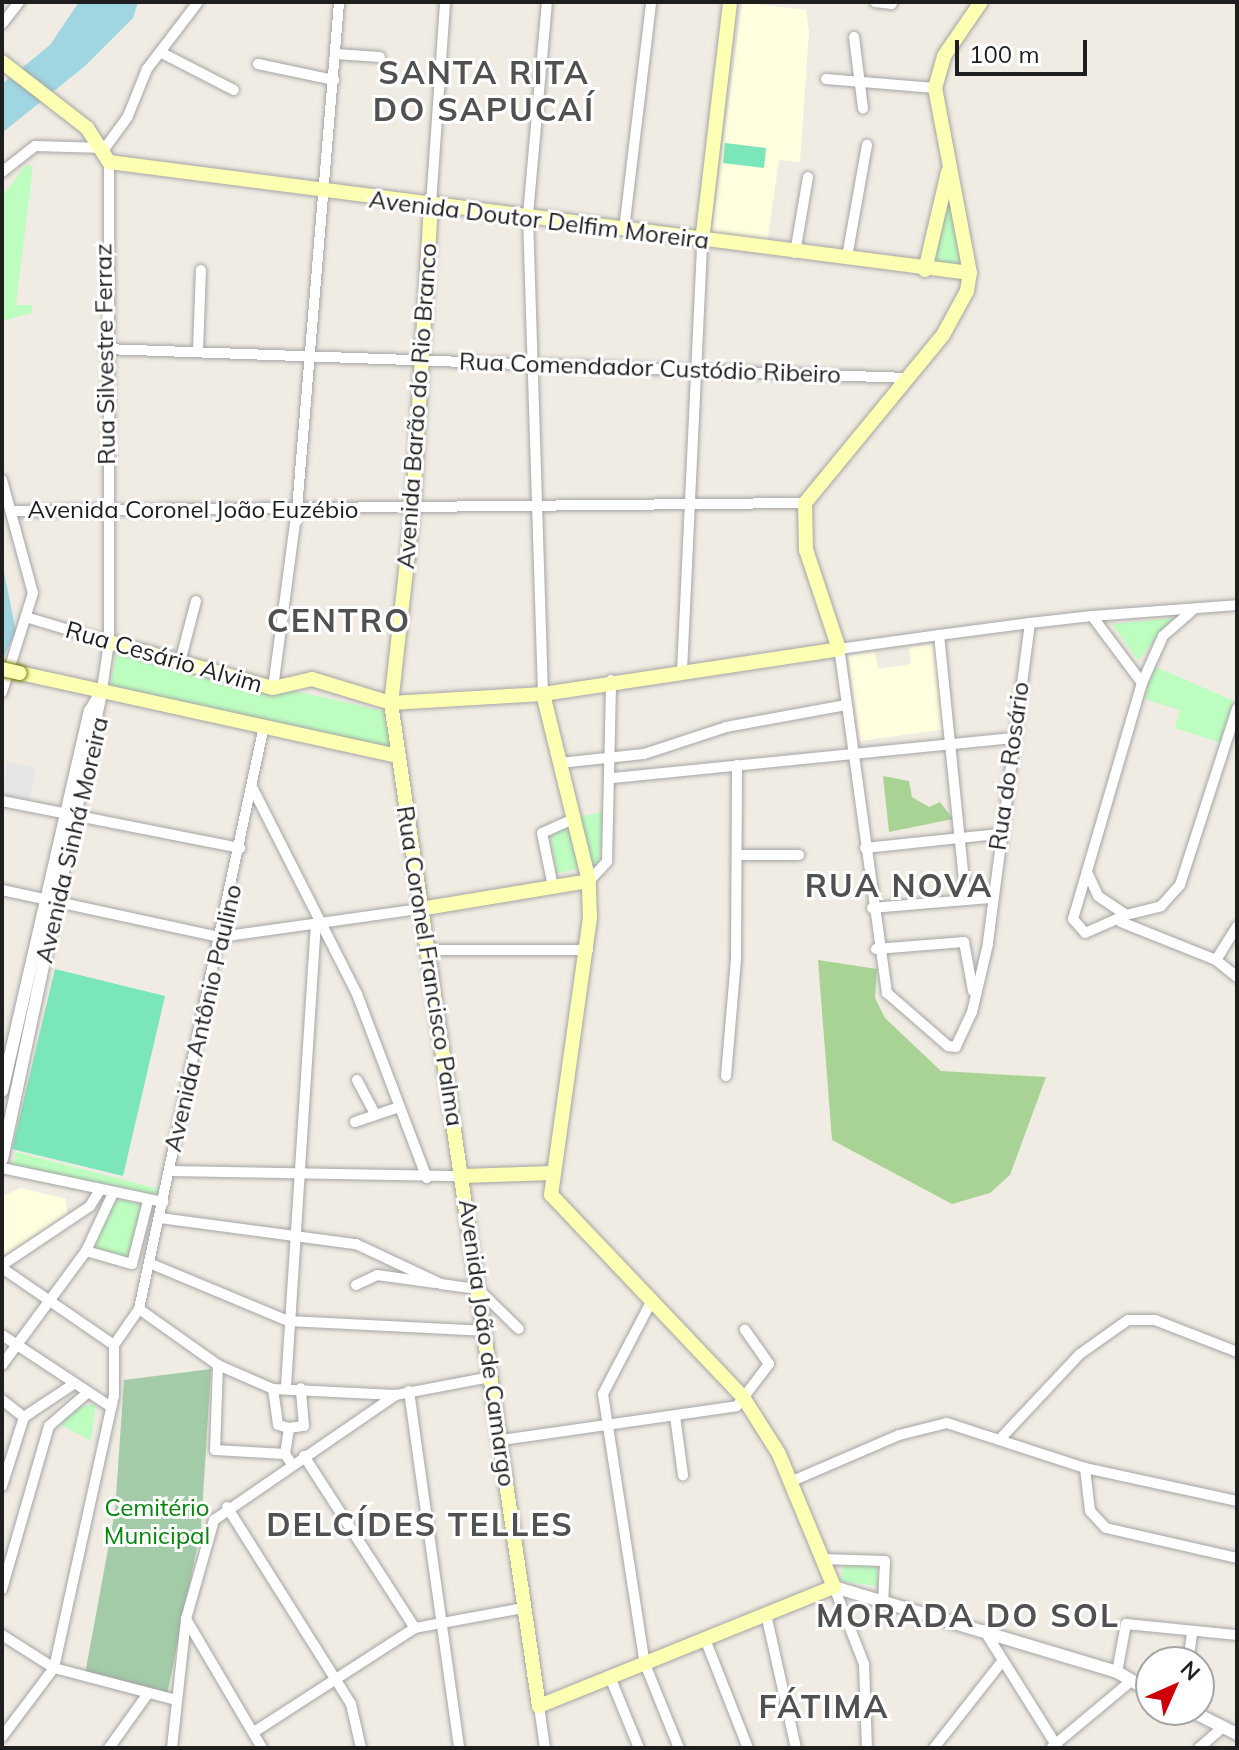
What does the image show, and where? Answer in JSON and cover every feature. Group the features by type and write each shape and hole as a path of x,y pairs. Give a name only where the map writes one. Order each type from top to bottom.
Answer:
{"main road":[{"path":"702,241 730,2"},
{"path":"391,703 543,694 611,680 839,649 806,550 805,503 959,309 970,273 935,88 944,56 981,2"},
{"path":"4,63 87,128 107,155"},
{"name":"Avenida Doutor Delfim Moreira","path":"107,155 324,192 528,215 925,270 970,273"},
{"path":"925,270 949,168"},
{"name":"Avenida Barão do Rio Branco","path":"397,756 391,703 413,508 431,204"},
{"name":"Rua Cesário Alvim","path":"109,642 273,688 312,679 391,703"},
{"path":"2,669 397,756"},
{"path":"539,1706 834,1587 790,1482 743,1397 554,1199 552,1173 588,950 589,881 543,694"},
{"name":"Rua Coronel Francisco Palma","path":"397,756 463,1176"},
{"path":"420,909 589,881"},
{"path":"463,1176 552,1173"},
{"name":"Avenida João de Camargo","path":"463,1176 539,1706"}],"street":[{"path":"2,24 19,2"},
{"path":"2,172 35,146 107,155 160,52 198,2"},
{"path":"273,688 297,509 334,80 337,2"},
{"path":"431,204 445,2"},
{"path":"543,694 529,363 528,215 547,2"},
{"path":"624,230 651,2"},
{"path":"875,2 892,4"},
{"path":"854,37 857,80 863,108"},
{"path":"160,52 234,90"},
{"path":"336,54 380,57"},
{"path":"258,64 334,80"},
{"path":"826,79 935,88"},
{"path":"847,257 867,145"},
{"name":"Rua Silvestre Ferraz","path":"102,690 109,642 105,349 107,155"},
{"path":"795,253 808,177"},
{"path":"682,671 702,241"},
{"path":"198,350 201,270"},
{"name":"Rua Comendador Custódio Ribeiro","path":"105,349 422,358 907,378"},
{"path":"2,480 31,571 29,618 2,692"},
{"name":"Avenida Coronel João Euzébio","path":"13,511 805,503"},
{"path":"180,662 196,601"},
{"path":"974,997 964,942 876,949 839,649 1092,616 1237,605"},
{"path":"1195,608 1163,636 1142,683 1073,919 1078,931 1161,906 1180,885 1237,709"},
{"path":"1092,616 1142,683"},
{"name":"Rua Cesário Alvim","path":"29,618 109,642"},
{"name":"Rua do Rosário","path":"876,949 895,1004 933,1038 956,1047 974,997 1030,623"},
{"path":"939,635 966,900"},
{"path":"589,881 607,862 613,778 611,680"},
{"name":"Avenida Sinhá Moreira","path":"2,1159 37,969 102,690"},
{"path":"560,763 612,756 846,705"},
{"name":"Avenida Antônio Paulino","path":"139,1309 253,789 264,726"},
{"path":"613,778 952,740 1013,738"},
{"path":"726,1076 737,855 737,765"},
{"path":"253,789 320,926 427,1178"},
{"path":"2,801 240,848"},
{"path":"553,887 542,833 574,819"},
{"path":"865,848 999,834"},
{"path":"737,855 799,855"},
{"path":"1087,872 1098,896 1124,918 1216,960 1237,977"},
{"path":"2,890 220,937 320,926 420,909"},
{"path":"872,908 990,898"},
{"path":"286,1386 288,1321 320,926"},
{"path":"1216,960 1237,927"},
{"path":"429,950 588,950"},
{"name":"Avenida Sinhá Moreira","path":"2,1091 37,969"},
{"path":"357,1080 375,1114"},
{"path":"355,1122 399,1107"},
{"path":"2,1168 163,1202"},
{"path":"169,1171 427,1178 463,1176"},
{"path":"76,1183 81,1212"},
{"path":"100,1190 81,1212 2,1266 46,1303 114,1345"},
{"path":"2,1365 86,1251 113,1193"},
{"path":"86,1251 132,1264 148,1201"},
{"path":"160,1218 297,1235 379,1255 441,1284"},
{"path":"377,1275 379,1255"},
{"path":"149,1263 288,1321 483,1331"},
{"path":"356,1285 377,1275 478,1289 519,1329"},
{"path":"651,1302 608,1378 607,1424 645,1664 679,1748"},
{"path":"2,1737 54,1668 111,1407 114,1345 139,1309 218,1365 273,1389 286,1386 396,1395"},
{"path":"1001,1438 1080,1354 1128,1320 1155,1320 1237,1352"},
{"path":"502,1440 723,1411 743,1397 769,1364 745,1330"},
{"path":"2,1335 72,1385 111,1407"},
{"path":"218,1365 213,1442 220,1452 288,1458 304,1456 396,1395 490,1377"},
{"path":"2,1486 24,1417 72,1385"},
{"path":"273,1389 278,1425 289,1428 304,1426 301,1388"},
{"path":"409,1391 459,1748"},
{"path":"2,1589 49,1426 86,1394"},
{"path":"2,1400 24,1417"},
{"path":"675,1416 683,1475"},
{"path":"790,1482 899,1435 947,1423 1001,1438 1085,1468 1237,1501"},
{"path":"172,1748 172,1699 206,1533 227,1507 288,1458 289,1428"},
{"path":"304,1456 415,1628"},
{"path":"1085,1468 1090,1511 1114,1532 1237,1558"},
{"path":"227,1507 351,1704 361,1748"},
{"path":"822,1559 885,1561 883,1605"},
{"path":"834,1587 883,1605 984,1630 1117,1672 1135,1684"},
{"path":"834,1587 864,1664 867,1748"},
{"path":"254,1732 415,1628 442,1620 523,1608"},
{"path":"766,1614 796,1748"},
{"path":"186,1619 262,1748"},
{"path":"1117,1672 1126,1624 1237,1635"},
{"path":"984,1630 1000,1664 1054,1746 1130,1682"},
{"path":"1190,1646 1192,1632"},
{"path":"2,1635 54,1668 147,1695 172,1699"},
{"path":"705,1639 748,1748"},
{"path":"934,1748 1000,1664"},
{"path":"610,1677 639,1748"},
{"path":"109,1748 147,1695"},
{"name":"Avenida João de Camargo","path":"539,1706 545,1748"},
{"path":"1215,1724 1237,1734"},
{"path":"1199,1748 1222,1728"}],"shaded area":[{"path":"742,2 806,10 809,32 800,162 779,160 767,245 711,238"},
{"path":"934,644 947,729 860,741 848,656 875,652 878,669 911,664 909,647"},
{"path":"7,762 36,768 27,809 2,803"},
{"path":"21,1188 66,1199 67,1214 2,1257 2,1196"}],"green space":[{"path":"725,143 766,148 764,168 723,163"},
{"path":"26,165 33,166 16,305 32,305 32,313 2,321 2,197"},
{"path":"951,189 962,267 934,264"},
{"path":"1173,618 1138,660 1112,624"},
{"path":"117,651 388,712 390,749 110,686"},
{"path":"1154,666 1234,701 1221,743 1175,728 1180,710 1144,699"},
{"path":"883,776 909,781 912,797 929,807 940,802 953,819 889,832"},
{"path":"610,810 596,872 594,873 580,817"},
{"path":"572,825 581,868 557,873 550,830"},
{"path":"818,960 877,969 875,998 885,1018 941,1071 1046,1077 1010,1175 990,1193 952,1204 832,1140"},
{"path":"55,969 165,996 123,1176 12,1149"},
{"path":"16,1152 159,1189 157,1200 12,1166"},
{"path":"115,1198 143,1205 129,1260 93,1250"},
{"name":"Cemitério Municipal","path":"211,1369 201,1528 167,1695 85,1674 115,1511 124,1380"},
{"path":"96,1403 91,1441 58,1423 71,1410"},
{"path":"844,1563 878,1568 877,1586 841,1581"}],"water":[{"path":"79,2 138,2 133,18 85,66 2,133 2,84 50,45"},
{"path":"2,563 16,631 2,661"}],"district":[{"name":"SANTA RITA DO SAPUCAÍ","path":"484,92"},
{"name":"CENTRO","path":"339,620"},
{"name":"RUA NOVA","path":"899,885"},
{"name":"DELCÍDES TELLES","path":"420,1524"},
{"name":"MORADA DO SOL","path":"968,1615"},
{"name":"FÁTIMA","path":"824,1706"}]}
